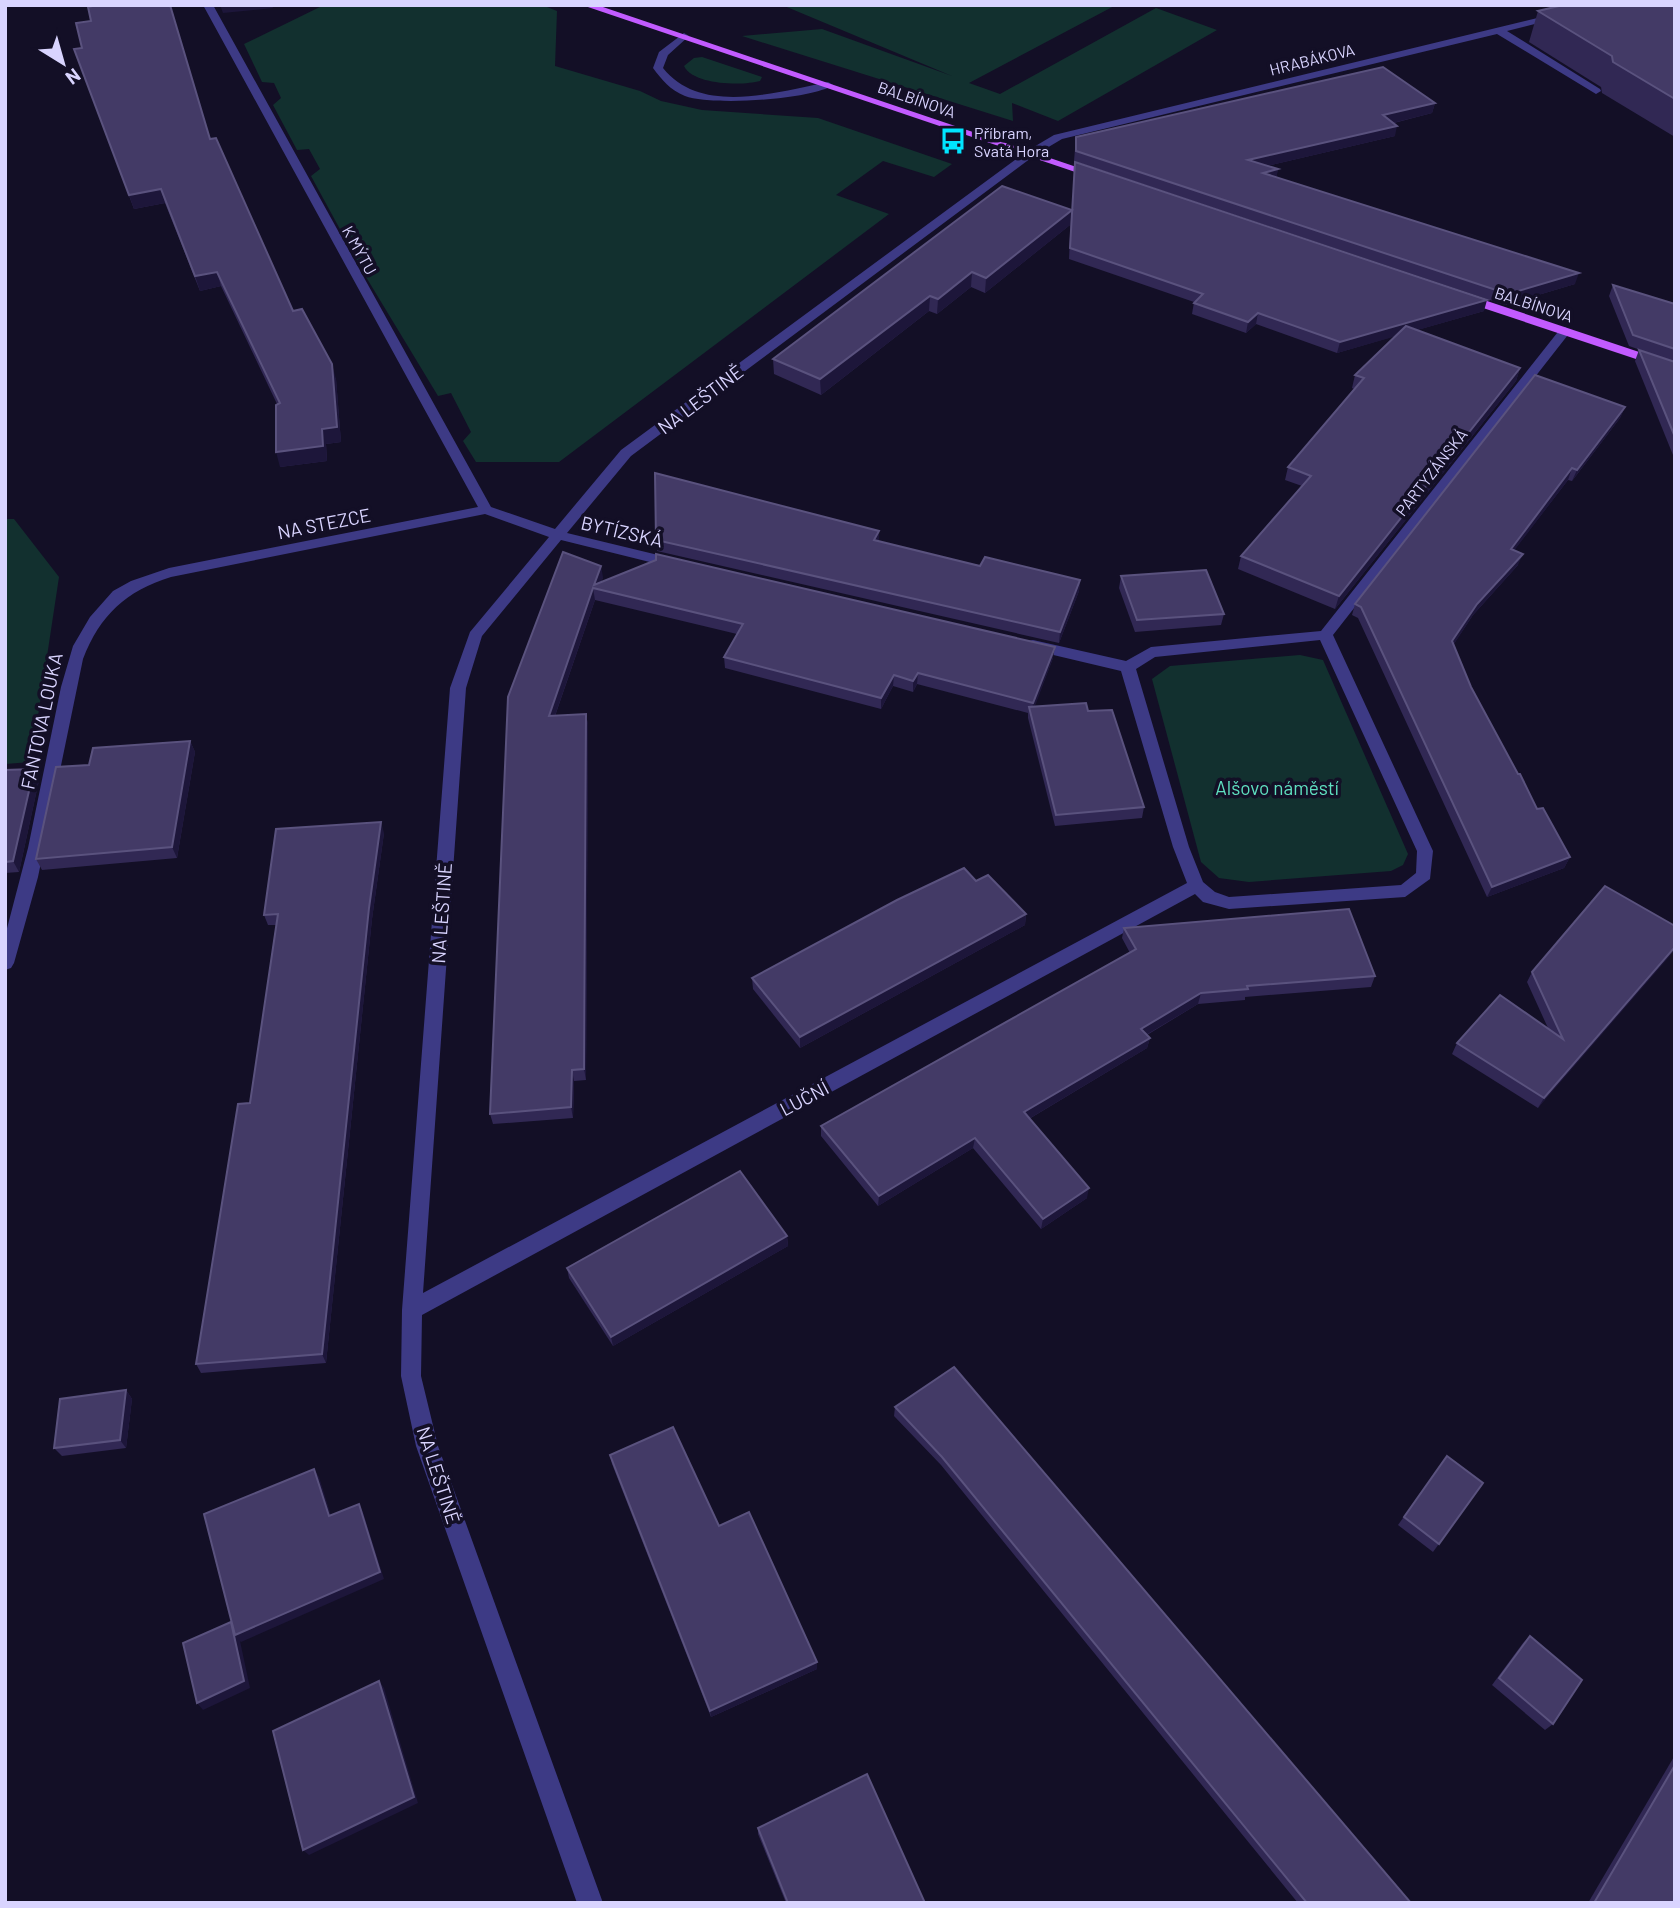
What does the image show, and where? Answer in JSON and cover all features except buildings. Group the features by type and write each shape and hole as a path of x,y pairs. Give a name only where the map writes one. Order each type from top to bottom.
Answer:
{"main road":[{"name":"BALBÍNOVA","path":"587,5 1105,178"},
{"name":"BALBÍNOVA","path":"1460,296 1675,368"}],"street":[{"name":"K MÝTU","path":"208,5 486,510"},
{"name":"HRABÁKOVA","path":"1031,153 1058,137 1604,5"},
{"path":"1499,31 1597,91"},
{"path":"684,36 663,54 659,68 664,79 679,90 712,99 748,99 828,85"},
{"name":"NA LEŠTINĚ","path":"590,1903 427,1446 411,1376 412,1310 458,688 475,635 626,453 1031,153"},
{"name":"PARTYZÁNSKÁ","path":"1325,635 1564,331"},
{"name":"BYTÍZSKÁ","path":"486,510 557,535 696,568"},
{"name":"NA STEZCE","path":"169,573 486,510"},
{"name":"FANTOVA LOUKA","path":"5,963 23,915 33,851 77,650 96,619 114,598 138,582 169,573"},
{"path":"1020,643 1128,667 1151,652 1325,635 1425,851 1424,875 1405,891 1229,903 1209,897 1196,887 1181,847 1128,667"},
{"name":"LUČNÍ","path":"412,1310 1196,887"}],"green space":[{"path":"324,5 542,5 557,11 555,66 640,91 661,101 702,110 818,118 952,164 934,177 883,161 836,195 889,214 559,462 476,462 463,441 471,432 451,393 438,396 366,277 311,176 320,169 309,149 297,150 273,105 281,98 274,83 262,82 244,44"},
{"path":"782,5 1116,5 969,83 1000,94 1156,8 1217,30 1058,121 1012,103 1013,121 742,36 822,29 952,76"},
{"path":"702,57 762,77 760,81 730,83 697,77 684,66 694,58"},
{"path":"5,519 14,519 59,577 31,762 5,764"},
{"name":"Alšovo náměstí","path":"1300,655 1323,660 1408,854 1403,865 1391,871 1249,882 1219,878 1201,862 1152,679 1170,666"}],"place":[{"name":"Příbram, Svatá Hora","path":"953,141"}]}
